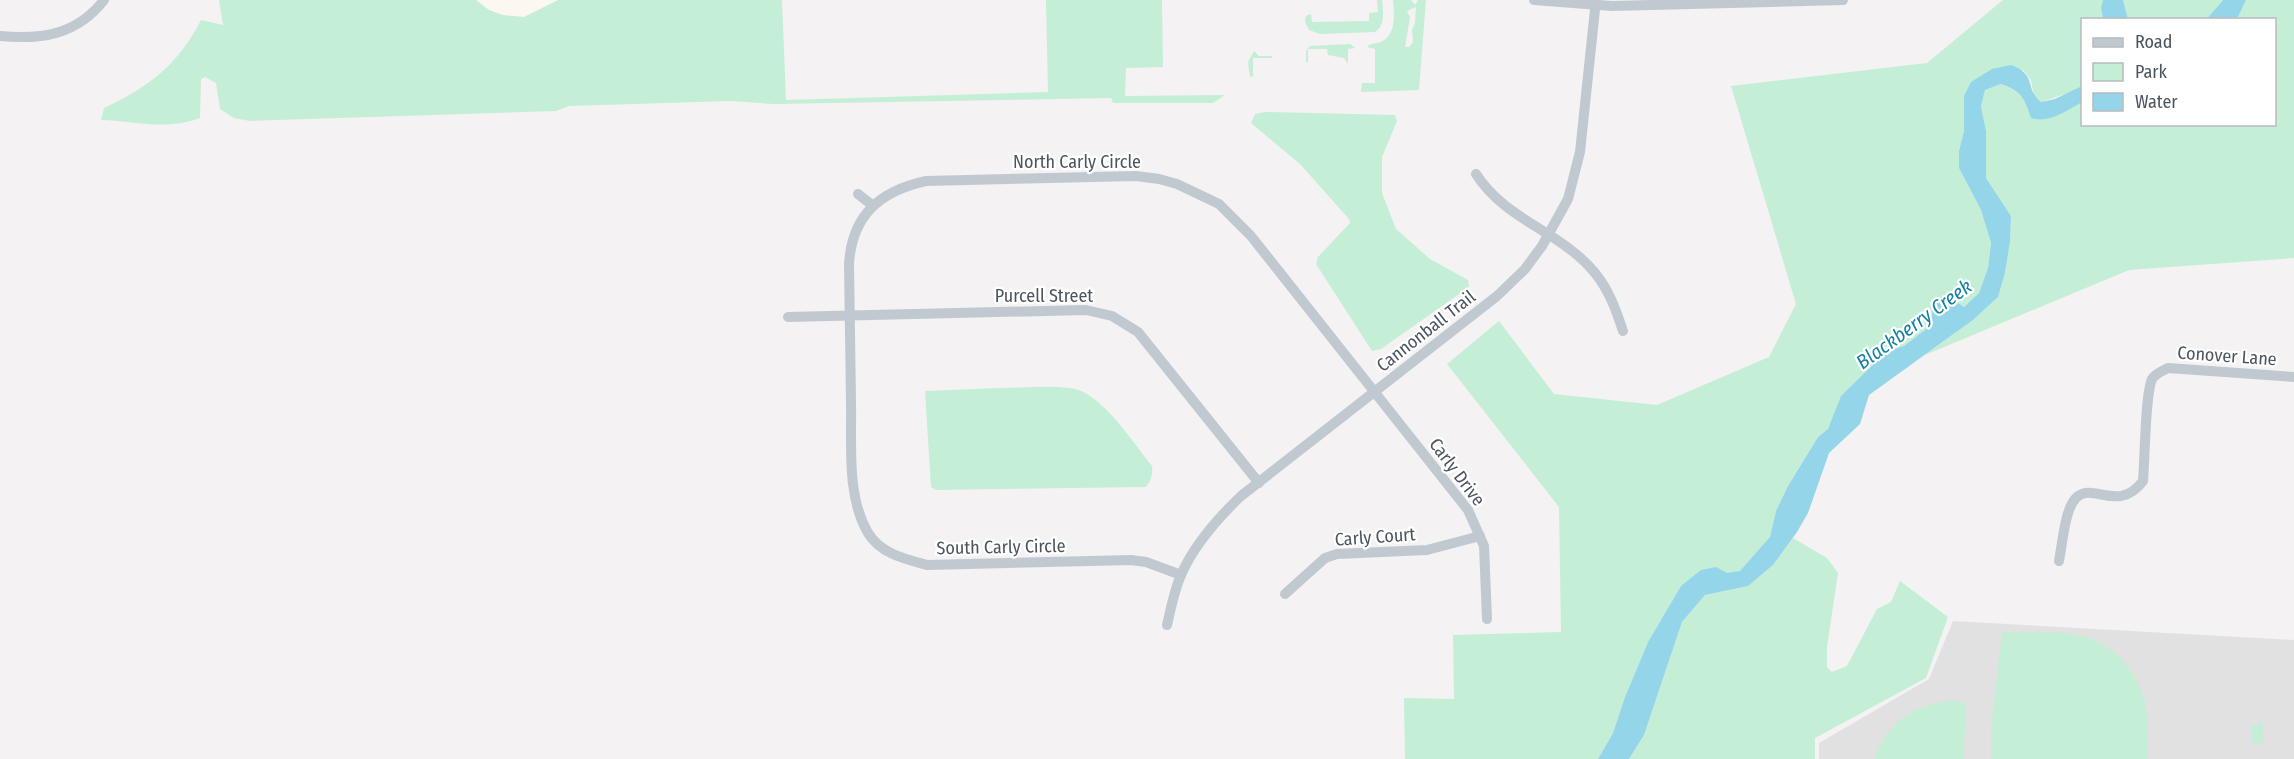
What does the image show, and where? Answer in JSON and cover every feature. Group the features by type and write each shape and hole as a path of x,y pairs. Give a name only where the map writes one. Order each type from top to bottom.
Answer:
{"street":[{"path":"0,36 33,38 50,35 83,20 104,0"},
{"path":"1534,0 1596,3 1843,0"},
{"name":"Cannonball Trail","path":"1167,625 1181,575 1221,515 1497,296 1525,269 1550,235 1568,199 1578,161 1596,3"},
{"path":"1476,174 1486,191 1500,203 1550,235 1582,259 1597,275 1614,305 1623,331"},
{"name":"North Carly Circle","path":"850,316 850,252 860,222 872,206 896,190 926,182 1136,176 1177,184 1219,204 1251,236 1374,392"},
{"path":"858,194 872,206"},
{"name":"Purcell Street","path":"788,317 1086,310 1112,316 1138,332 1149,343 1259,483"},
{"name":"South Carly Circle","path":"850,316 853,482 869,534 885,550 927,565 1131,560 1146,562 1181,575"},
{"name":"Conover Lane","path":"2059,561 2068,513 2075,499 2084,493 2125,497 2136,490 2143,481 2152,378 2168,368 2294,377"},
{"name":"Carly Drive","path":"1374,392 1468,510 1480,536 1486,560 1487,619"},
{"name":"Carly Court","path":"1285,594 1325,558 1337,554 1413,552 1480,536"}],"shaded area":[{"path":"476,0 558,0 524,17 503,15 489,10"},
{"path":"1953,621 2294,640 2294,759 1819,759 1819,743 1929,679"}],"green space":[{"path":"219,0 476,0 489,10 503,15 524,17 558,0 782,0 786,100 1048,92 1046,0 1162,0 1163,67 1126,68 1125,96 1225,95 1213,103 1113,103 1111,98 774,104 730,101 569,106 556,111 250,121 234,118 220,109 216,83 205,77 201,79 200,118 163,125 101,120 104,108 135,92 172,62 201,20 223,25"},
{"path":"1377,0 1382,0 1383,18 1381,26 1375,32 1320,34 1309,30 1305,22 1306,16 1311,14 1312,22 1369,21 1369,13 1378,12"},
{"path":"1393,0 1411,0 1415,5 1418,0 1426,0 1419,90 1361,92 1362,83 1375,83 1375,49 1367,47 1381,42 1390,34 1394,18","holes":["1416,7 1412,30 1413,42 1409,47 1405,47 1410,17 1407,11"]},
{"path":"2003,0 2103,0 2101,8 2103,18 2081,18 2080,89 2041,102 2034,96 2031,80 2023,70 1964,96 1964,131 1959,151 1959,168 1981,210 1991,243 1988,268 1979,293 1964,307 1948,296 1933,306 1931,322 1925,330 1904,346 1890,350 1880,358 1835,415 1828,429 1818,437 1788,486 1776,511 1770,537 1740,571 1681,586 1648,642 1613,733 1598,759 1405,759 1404,698 1454,699 1453,635 1561,632 1559,507 1447,364 1499,321 1554,394 1657,405 1769,357 1796,304 1731,86 1927,63"},
{"path":"2123,0 2223,0 2209,18 2128,18"},
{"path":"2246,0 2294,0 2294,258 2129,270 1925,355 1973,320 1998,297 2005,273 2011,216 1986,178 1986,131 1981,106 1985,90 2001,84 2013,89 2024,100 2031,117 2055,116 2081,103 2081,126 2276,126 2276,18 2237,18"},
{"path":"1350,44 1355,48 1348,49 1348,64 1344,58 1328,55 1327,49 1308,49 1308,62 1306,62 1306,51 1310,46"},
{"path":"1254,51 1259,56 1272,56 1272,58 1253,58 1253,76 1250,77 1248,62"},
{"path":"1265,112 1395,115 1397,121 1382,157 1382,193 1396,229 1430,259 1468,280 1469,287 1381,349 1372,351 1316,264 1318,257 1350,223 1349,219 1300,164 1251,123 1255,114"},
{"path":"1044,387 1082,391 1105,408 1152,466 1152,475 1146,487 936,490 931,487 925,391"},
{"path":"1793,538 1827,558 1838,573 1827,647 1827,667 1832,672 1847,666 1877,609 1891,602 1900,581 1948,617 1926,678 1815,738 1815,759 1629,759 1644,735 1682,622 1705,595 1748,586 1773,565"},
{"path":"2002,632 2071,634 2093,640 2115,653 2132,673 2143,696 2148,720 2148,759 1991,759 1991,727"},
{"path":"1953,701 1966,703 1964,759 1874,759 1886,735 1904,717 1927,706"},
{"path":"2259,721 2263,721 2263,743 2252,743 2252,725 2259,725"}],"water":[{"path":"2103,0 2123,0 2128,18 2103,18 2101,8"},
{"path":"2223,0 2246,0 2237,18 2208,18"},
{"path":"2011,65 2025,73 2033,92 2041,102 2055,99 2081,86 2081,103 2058,115 2044,119 2031,118 2024,100 2013,89 2001,84 1985,90 1981,106 1986,131 1986,178 2011,216 2010,242 1998,297 1973,320 1869,395 1860,424 1829,453 1808,513 1773,565 1748,586 1705,595 1682,622 1644,735 1629,759 1598,759 1613,733 1648,642 1681,586 1701,570 1716,567 1727,573 1740,571 1770,537 1776,511 1788,486 1818,437 1828,429 1841,396 1890,350 1904,346 1925,330 1931,322 1933,306 1938,298 1948,296 1964,307 1979,293 1988,268 1991,243 1981,210 1959,168 1959,151 1964,131 1964,96 1971,82 1992,69"}],"water label":[{"name":"Blackberry Creek","path":"1914,324"}]}
